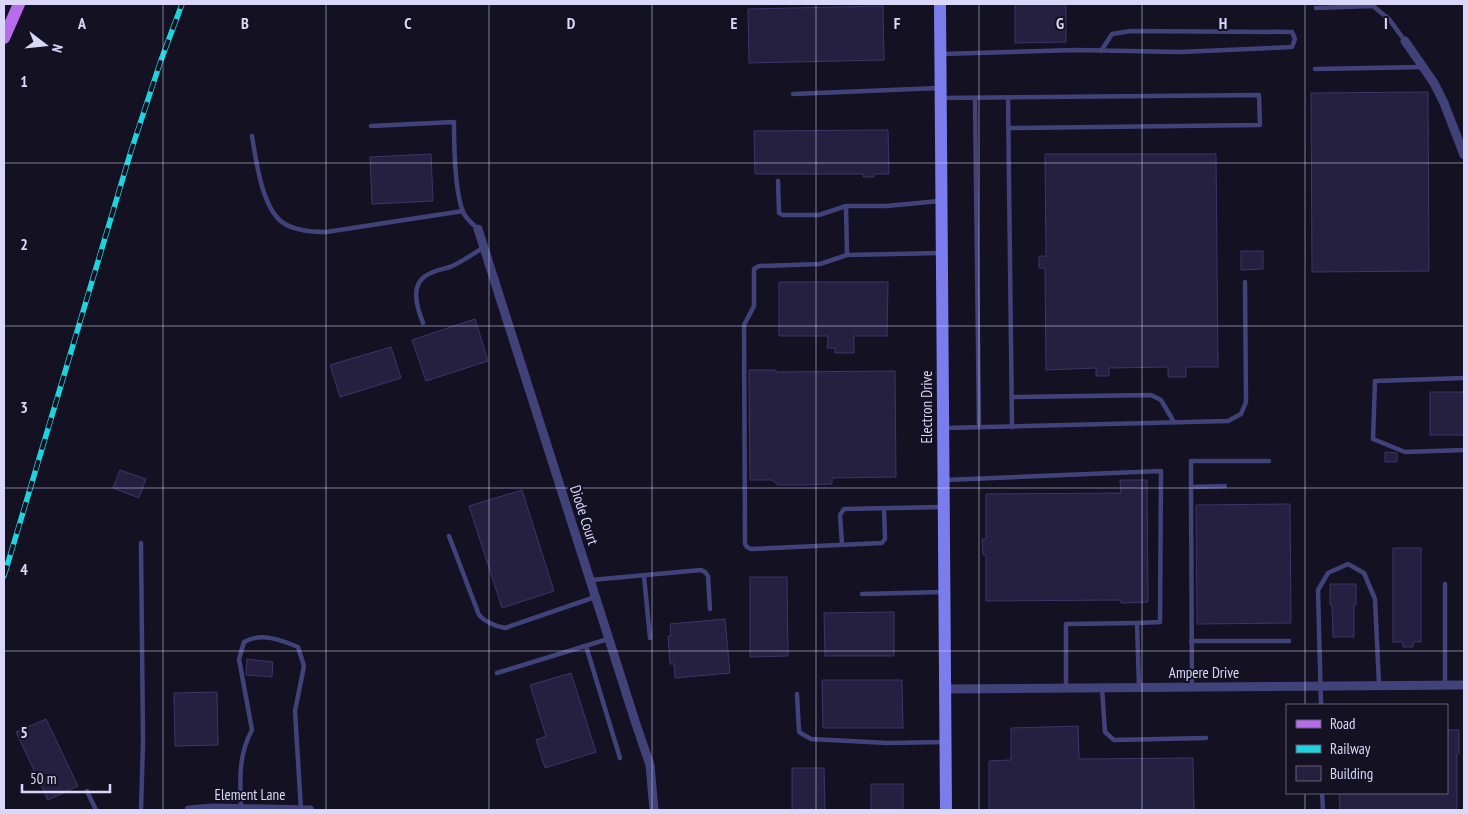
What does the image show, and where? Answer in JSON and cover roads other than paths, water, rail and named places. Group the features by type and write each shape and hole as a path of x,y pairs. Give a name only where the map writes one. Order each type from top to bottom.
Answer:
{"main road":[{"path":"4,38 19,4"}],"street":[{"name":"Electron Drive","path":"940,4 946,810"},
{"path":"1405,42 1434,82 1464,155"},
{"name":"Diode Court","path":"478,229 650,765 654,810"},
{"name":"Ampere Drive","path":"945,689 1464,685"},
{"name":"Element Lane","path":"189,810 213,808 310,810"}],"lane":[{"path":"1316,8 1373,6 1389,18 1405,42"},
{"path":"940,54 1101,51 1180,52 1292,48 1295,39 1292,32 1131,30 1112,34 1101,51"},
{"path":"1315,69 1424,67"},
{"path":"794,94 940,93 974,98 1259,95 1260,125 1008,128"},
{"path":"1008,97 1012,426"},
{"path":"974,98 979,427"},
{"path":"371,126 454,122 459,192 463,211 468,220 478,229"},
{"path":"252,136 262,189 271,209 284,224 306,231 326,232 463,211"},
{"path":"778,181 779,213 783,215 819,215 846,206 886,206 941,201"},
{"path":"846,206 847,255"},
{"path":"423,323 415,293 423,277 451,266 484,247"},
{"path":"884,508 884,542 751,549 745,544 744,325 754,306 754,269 759,266 820,264 847,255 942,253"},
{"path":"943,428 1228,421 1241,414 1246,402 1245,282"},
{"path":"1464,378 1375,381 1373,439 1405,452 1464,450"},
{"path":"1012,398 1151,395 1161,400 1174,422"},
{"path":"1192,687 1191,461 1270,461"},
{"path":"943,480 1161,470 1160,622 1137,624 1066,624 1066,688"},
{"path":"1191,487 1225,486"},
{"path":"842,544 840,515 844,509 944,507"},
{"path":"449,536 480,615 491,624 505,628 596,597"},
{"path":"141,543 143,742 141,810"},
{"path":"1321,704 1318,590 1328,574 1348,564 1364,574 1375,599 1379,685"},
{"path":"591,580 701,570 708,576 710,609"},
{"path":"644,576 650,638"},
{"path":"1445,584 1446,685"},
{"path":"862,594 944,592"},
{"path":"1137,624 1139,687"},
{"path":"241,808 240,763 245,742 252,730 239,659 244,642 260,636 283,641 298,647 304,666 295,711 301,810"},
{"path":"497,673 610,639"},
{"path":"1191,641 1289,641"},
{"path":"586,646 620,758"},
{"path":"1102,688 1105,732 1114,740 1206,738"},
{"path":"797,694 799,732 811,739 945,742"},
{"path":"87,792 96,810"},
{"path":"1322,794 1322,810"}],"railway":[{"path":"4,576 131,151 182,4"}]}
